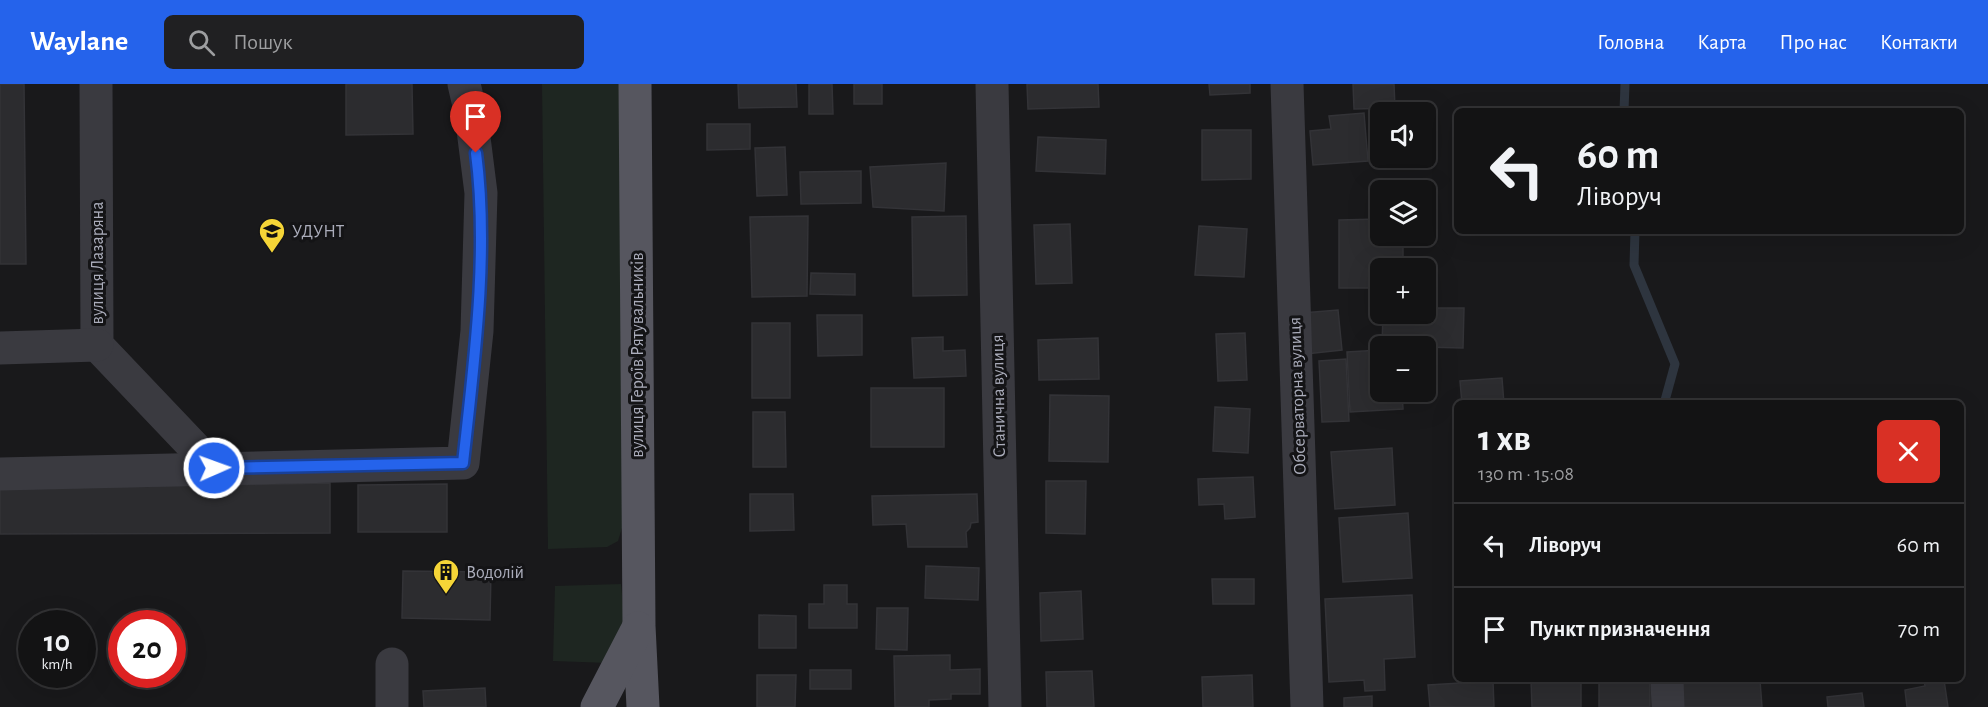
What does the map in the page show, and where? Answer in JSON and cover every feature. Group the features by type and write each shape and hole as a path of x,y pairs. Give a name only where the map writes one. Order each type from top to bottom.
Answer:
{"main road":[{"name":"вулиця Героїв Рятувальників","path":"635,84 639,626 643,707"},
{"name":"вулиця Героїв Рятувальників","path":"597,707 639,626"}],"street":[{"name":"вулиця Лазаряна","path":"96,84 97,345 214,468"},
{"path":"0,474 463,463 477,331 481,193 471,114 464,84"},
{"name":"Станична вулиця","path":"992,84 1005,707"},
{"name":"Обсерваторна вулиця","path":"1287,84 1307,707"},
{"path":"0,348 97,345"},
{"path":"392,664 392,707"},
{"path":"1668,682 1668,707"}],"shaded area":[{"path":"542,84 621,84 626,515 618,541 607,547 548,549"},
{"path":"621,584 625,628 609,663 553,661 555,586"}],"building":[{"path":"0,84 24,84 26,264 0,264"},
{"path":"346,84 412,84 413,134 346,135"},
{"path":"738,84 796,84 797,107 739,108"},
{"path":"809,84 832,84 833,114 809,114"},
{"path":"854,84 882,84 882,104 854,104"},
{"path":"1027,84 1098,84 1099,107 1028,109"},
{"path":"1209,84 1250,84 1250,93 1210,95"},
{"path":"1353,84 1394,84 1395,102 1370,102 1370,109 1354,109"},
{"path":"1364,113 1368,161 1313,165 1310,131 1331,129 1329,116"},
{"path":"707,124 750,124 750,149 707,150"},
{"path":"1202,130 1251,130 1251,179 1202,180"},
{"path":"1038,137 1106,140 1105,174 1036,171"},
{"path":"785,147 787,195 757,196 755,148"},
{"path":"946,163 944,211 873,207 870,167"},
{"path":"861,171 861,203 801,204 800,172"},
{"path":"808,216 807,296 752,297 750,217"},
{"path":"966,216 967,295 913,296 912,217"},
{"path":"1370,219 1370,246 1403,246 1403,258 1370,258 1370,288 1339,288 1339,220"},
{"path":"1070,224 1072,283 1036,284 1034,225"},
{"path":"1199,226 1247,229 1244,277 1195,275"},
{"path":"811,273 855,274 855,295 810,294"},
{"path":"1436,308 1464,308 1463,348 1436,347 1436,336 1382,336 1383,324 1436,324"},
{"path":"1338,310 1342,350 1306,354 1302,313"},
{"path":"817,315 862,315 862,355 818,356"},
{"path":"752,323 790,323 790,398 752,398"},
{"path":"1245,333 1247,380 1218,381 1216,334"},
{"path":"943,337 943,351 965,350 966,376 914,378 912,338"},
{"path":"1098,338 1099,379 1039,380 1038,340"},
{"path":"1370,351 1370,402 1403,402 1403,409 1350,412 1347,352"},
{"path":"1346,359 1349,421 1322,422 1319,361"},
{"path":"1502,378 1504,400 1462,400 1460,381"},
{"path":"871,388 944,388 944,447 871,447"},
{"path":"1050,395 1109,396 1108,462 1049,461"},
{"path":"1215,407 1250,409 1248,453 1213,451"},
{"path":"753,412 785,412 786,467 753,467"},
{"path":"1392,448 1395,505 1335,509 1331,452"},
{"path":"1253,477 1255,517 1225,519 1224,504 1199,505 1198,479"},
{"path":"1046,481 1086,481 1085,534 1046,533"},
{"path":"330,483 330,533 0,534 0,489"},
{"path":"447,484 447,532 358,532 358,485"},
{"path":"750,494 793,494 794,530 750,531"},
{"path":"977,494 978,522 971,523 966,532 967,547 908,547 906,524 873,525 872,496"},
{"path":"1408,513 1412,578 1343,582 1339,518"},
{"path":"926,566 979,568 978,600 925,598"},
{"name":"Водолій","path":"403,571 491,572 490,620 402,618"},
{"path":"1212,579 1254,579 1254,604 1213,604"},
{"path":"824,585 847,585 847,604 857,604 857,628 809,628 809,604 824,604"},
{"path":"1081,591 1083,639 1041,641 1040,593"},
{"path":"1412,595 1415,657 1384,659 1385,690 1365,691 1364,680 1329,682 1325,599"},
{"path":"877,608 908,608 907,650 876,649"},
{"path":"759,615 796,616 796,648 759,648"},
{"path":"950,655 950,670 980,669 980,694 951,694 951,699 929,700 929,707 895,707 894,656"},
{"path":"810,670 851,670 851,689 810,689"},
{"path":"1092,671 1094,707 1047,707 1046,672"},
{"path":"757,675 796,675 795,707 757,707"},
{"path":"1252,675 1253,707 1203,707 1202,677"},
{"path":"1493,682 1494,707 1430,707 1428,685"},
{"path":"1531,682 1581,682 1581,707 1532,707"},
{"path":"1599,682 1650,682 1650,707 1599,707"},
{"path":"1760,682 1762,707 1682,707 1681,683"},
{"path":"1924,682 1944,682 1948,707 1907,707 1905,690 1925,686"},
{"path":"485,688 486,707 424,707 423,691"},
{"path":"1862,693 1864,707 1828,707 1827,697"},
{"path":"1372,696 1372,707 1344,707 1344,698"}],"waterway":[{"path":"1624,108 1625,84"},
{"path":"1635,234 1634,265 1675,364 1665,400"}],"place":[{"name":"УДУНТ","path":"272,254"},
{"name":"Водолій","path":"446,595"}],"route":[{"path":"214,468 463,463 477,331 481,193 476,153"}]}
